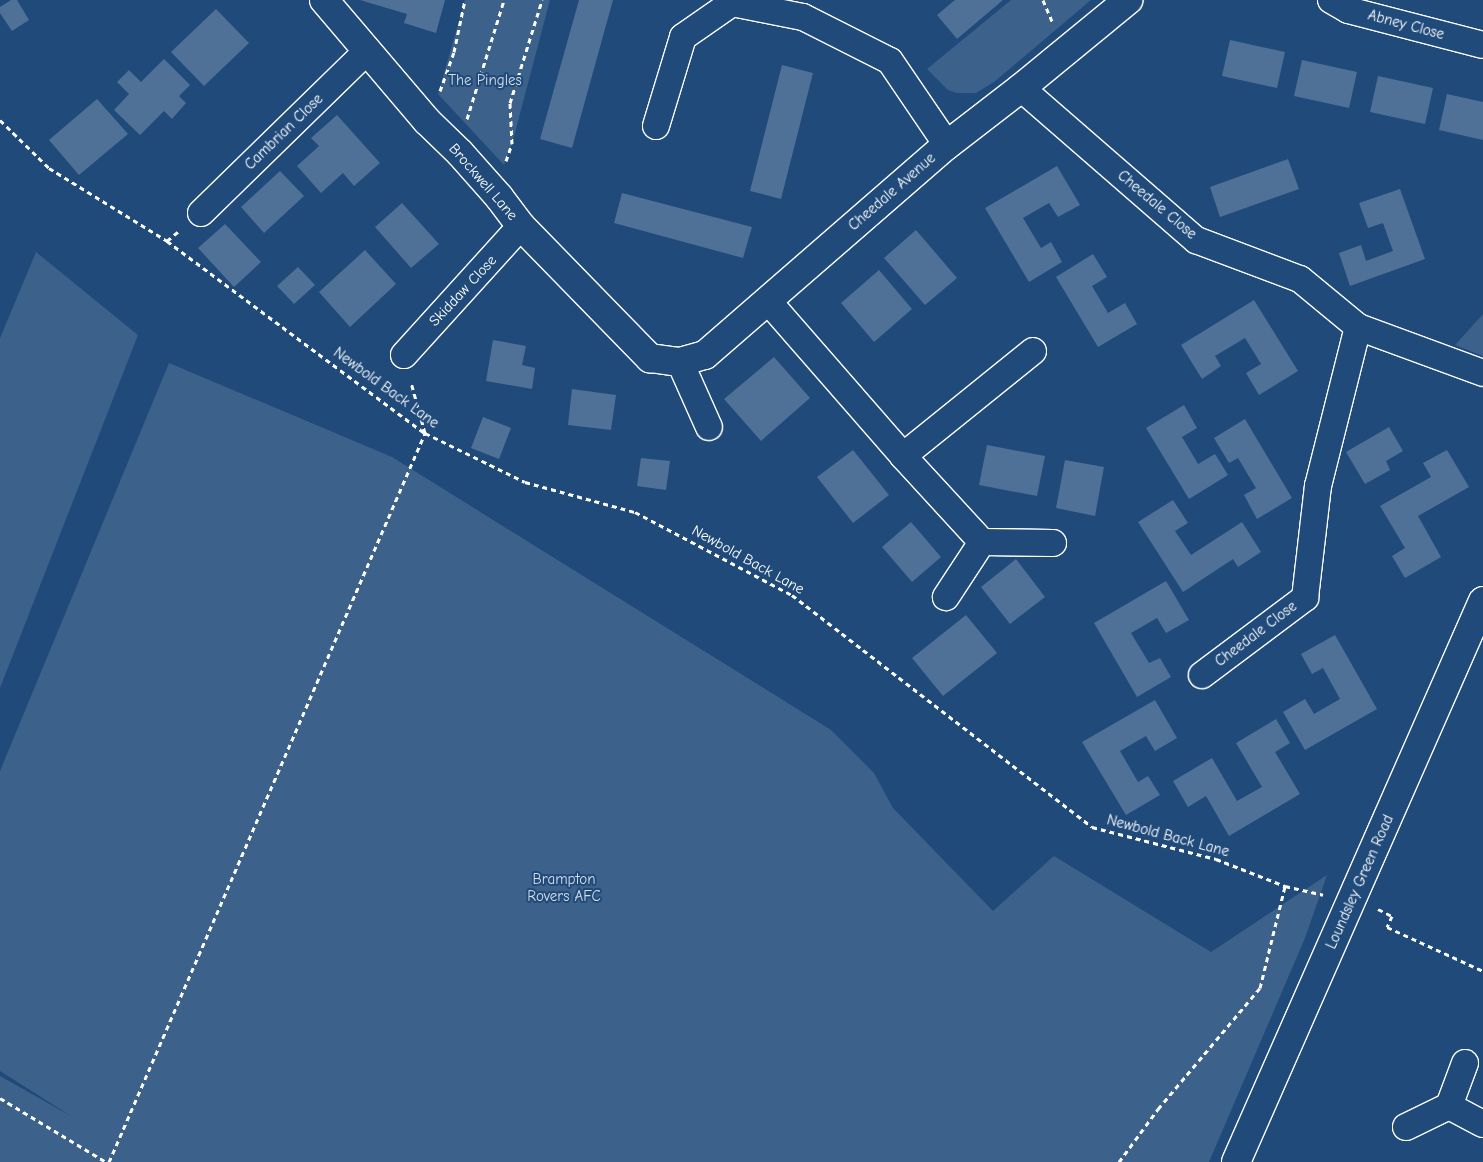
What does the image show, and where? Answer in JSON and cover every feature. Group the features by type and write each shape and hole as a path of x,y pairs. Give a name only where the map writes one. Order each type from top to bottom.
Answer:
{"street":[{"name":"Brockwell Lane","path":"324,0 427,121 460,153 521,226 650,358"},
{"name":"Cheedale Avenue","path":"650,358 680,362 705,355 947,145 1021,88 1128,0"},
{"name":"Abney Close","path":"1331,0 1348,10 1483,45"},
{"path":"656,126 683,37 732,4 803,17 890,61 947,145"},
{"name":"Cambrian Close","path":"201,213 367,51"},
{"name":"Cheedale Close","path":"1021,88 1196,240 1300,279 1358,327 1483,373"},
{"name":"Skiddaw Close","path":"404,355 482,272 521,226"},
{"path":"768,301 903,456 982,542 1053,542"},
{"name":"Cheedale Close","path":"1202,675 1305,598 1318,486 1358,327"},
{"path":"903,456 1033,351"},
{"path":"680,362 709,427"},
{"path":"946,597 982,542"},
{"name":"Loundsley Green Road","path":"1236,1162 1483,601"},
{"path":"1406,1127 1449,1106 1465,1063"},
{"path":"1449,1106 1483,1124"}],"path":[{"path":"427,121 454,52 465,0"},
{"path":"467,119 504,0"},
{"path":"498,197 504,166 512,144 510,103 542,0"},
{"name":"Newbold Back Lane","path":"0,120 50,168 167,241 425,433 525,482 635,512 792,595 1092,827 1216,859 1286,886 1328,896 1353,897"},
{"path":"0,1098 107,1162 425,433 404,355"},
{"path":"1119,1162 1158,1109 1260,988 1286,886"},
{"path":"1353,897 1392,916 1387,927 1483,971"}],"green space":[{"name":"The Pingles","path":"465,0 550,0 512,144 504,165 438,94"},
{"path":"1011,0 1091,0 994,82 976,93 957,93 948,90 927,69"},
{"path":"36,252 138,335 0,688 0,338"},
{"path":"1483,314 1483,356 1455,345"},
{"name":"Brampton Rovers AFC","path":"169,363 392,457 831,730 874,773 893,808 993,911 1054,856 1211,952 1327,875 1305,938 1209,1162 0,1162 0,1076 71,1116 0,1071 0,771"}],"building":[{"path":"11,0 17,0 29,20 12,31 0,13 0,7"},
{"path":"360,0 445,0 436,33 404,23 407,14"},
{"path":"579,0 613,0 572,148 540,139"},
{"path":"955,0 1003,0 957,39 937,15"},
{"path":"216,9 249,43 204,86 171,52"},
{"path":"1230,40 1285,52 1277,88 1222,76"},
{"path":"164,59 190,85 179,96 186,103 172,119 164,111 140,135 114,110 129,94 117,82 129,70 141,82"},
{"path":"1302,60 1357,72 1349,108 1294,96"},
{"path":"782,65 813,73 781,199 750,191"},
{"path":"1378,76 1433,88 1425,124 1370,112"},
{"path":"1447,94 1483,102 1483,140 1439,130"},
{"path":"97,99 128,134 79,175 49,140"},
{"path":"337,115 380,163 354,186 343,173 321,193 297,166 319,146 311,138"},
{"path":"1288,159 1299,189 1220,217 1210,187"},
{"path":"1057,166 1080,205 1058,217 1049,203 1023,218 1041,248 1051,242 1062,262 1029,282 985,208"},
{"path":"280,171 304,196 264,233 241,207"},
{"path":"1400,189 1425,259 1350,286 1339,253 1361,245 1366,261 1393,251 1383,223 1368,228 1359,203"},
{"path":"622,193 752,227 743,258 614,223"},
{"path":"402,203 439,244 411,268 375,227"},
{"path":"225,224 261,262 234,287 198,248"},
{"path":"916,230 957,278 925,305 884,258"},
{"path":"365,250 396,284 350,327 319,292"},
{"path":"1093,254 1107,277 1092,286 1108,313 1125,303 1137,324 1098,347 1056,277"},
{"path":"298,267 315,285 294,304 277,286"},
{"path":"879,270 912,309 874,342 841,303"},
{"path":"1254,300 1298,371 1259,395 1246,373 1261,364 1245,338 1215,356 1221,366 1202,379 1181,345"},
{"path":"493,340 526,346 522,365 535,368 532,389 486,381"},
{"path":"774,357 810,398 761,441 724,399"},
{"path":"572,389 616,395 611,430 568,425"},
{"path":"1184,405 1197,428 1182,437 1198,464 1215,454 1228,475 1189,499 1146,428"},
{"path":"483,417 511,428 499,459 471,448"},
{"path":"1245,419 1292,498 1257,519 1244,495 1256,488 1238,458 1229,463 1214,438"},
{"path":"1389,427 1403,451 1386,461 1390,470 1365,484 1346,452"},
{"path":"987,445 1045,456 1037,496 979,485"},
{"path":"853,450 889,495 853,523 817,477"},
{"path":"1447,450 1469,487 1418,516 1441,557 1405,578 1392,556 1405,548 1380,506 1431,477 1423,463"},
{"path":"641,458 670,461 666,490 637,486"},
{"path":"1065,460 1104,467 1095,516 1056,508"},
{"path":"1173,500 1188,523 1175,531 1191,555 1242,522 1261,552 1238,567 1233,559 1183,592 1138,522"},
{"path":"911,522 941,557 912,582 882,547"},
{"path":"1016,559 1045,597 1010,624 981,587"},
{"path":"1166,581 1189,620 1166,633 1157,618 1131,633 1149,663 1160,658 1171,677 1137,697 1094,623"},
{"path":"966,615 997,653 943,696 912,658"},
{"path":"1335,635 1377,709 1305,750 1283,712 1305,699 1314,714 1340,699 1323,668 1312,674 1301,654"},
{"path":"1155,700 1177,738 1155,751 1146,736 1120,751 1138,782 1148,776 1160,795 1126,815 1082,742"},
{"path":"1276,719 1290,743 1275,752 1300,794 1229,836 1206,796 1188,807 1173,781 1212,758 1237,801 1262,787 1236,743"}]}
